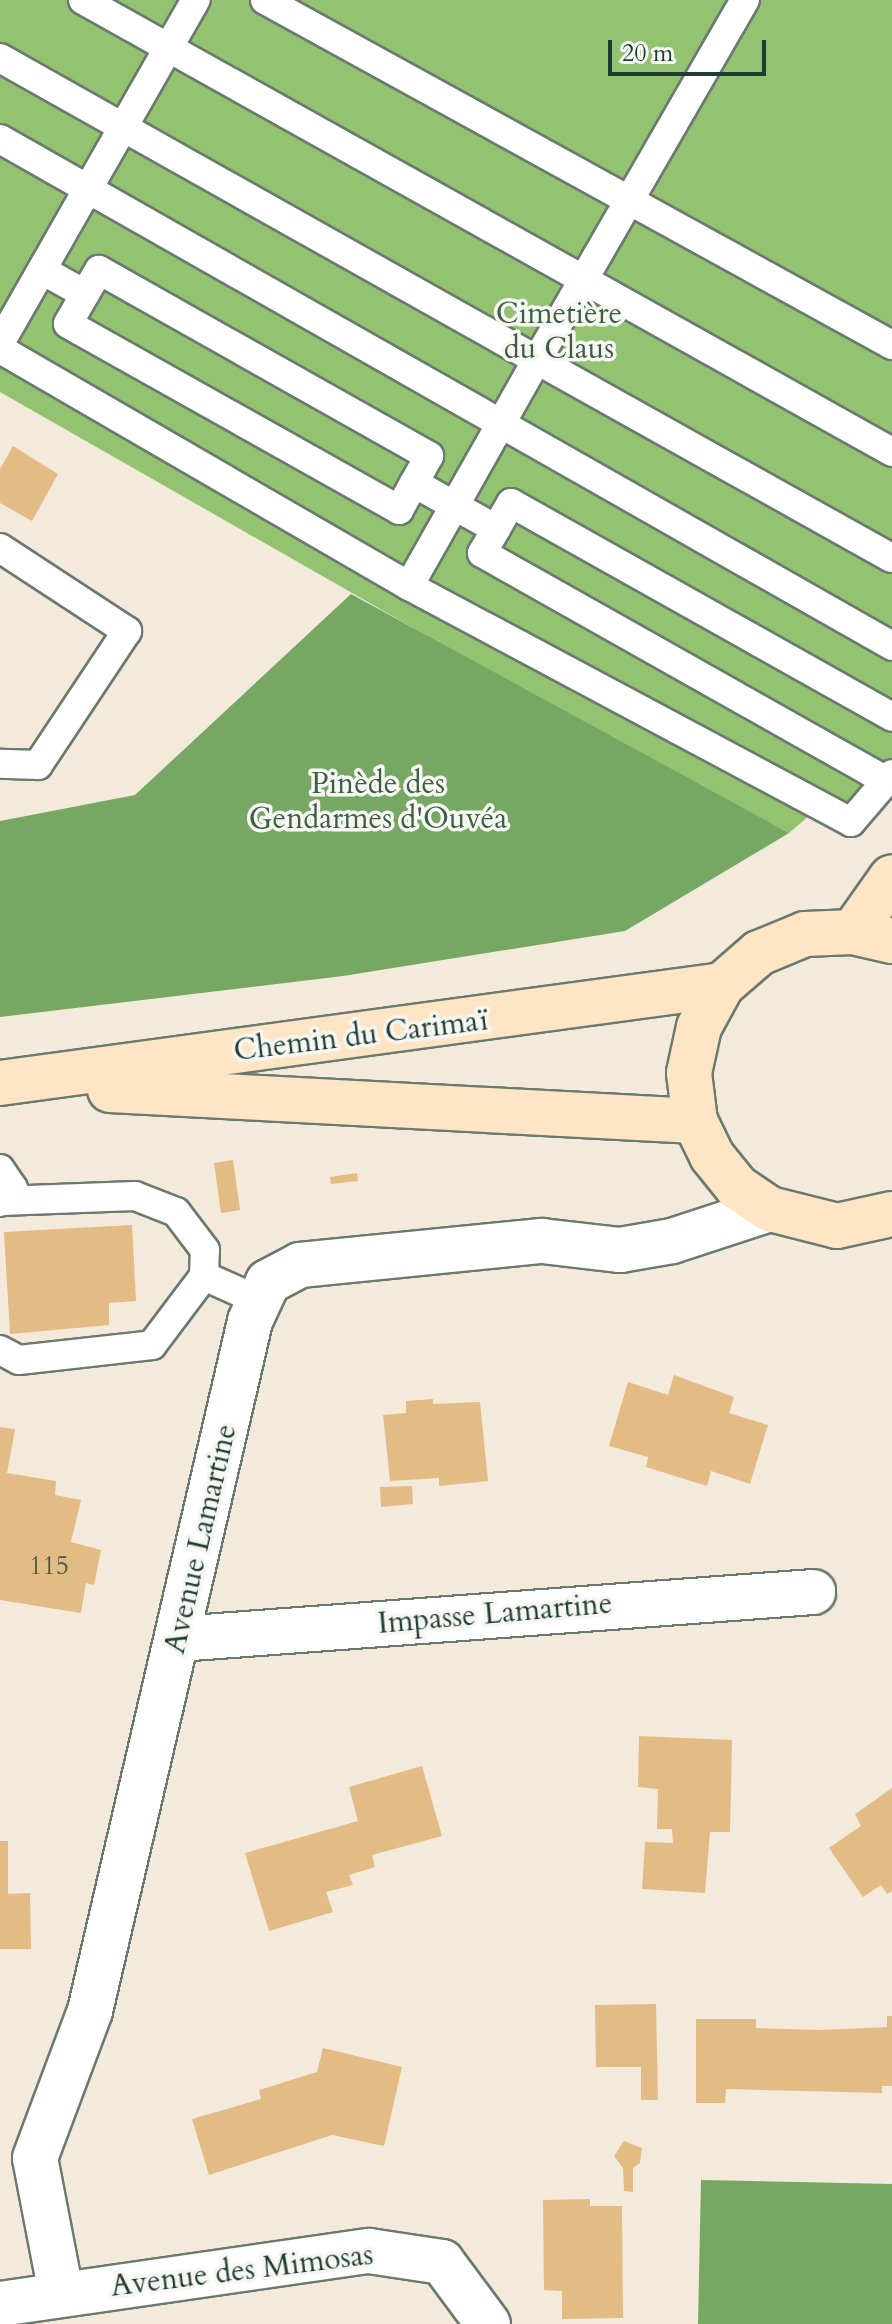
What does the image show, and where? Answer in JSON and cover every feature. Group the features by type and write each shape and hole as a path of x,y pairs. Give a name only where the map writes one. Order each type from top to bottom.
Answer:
{"main road":[{"path":"892,877 872,937 805,934 759,953 722,985 699,1027 689,1073 695,1121 712,1156 737,1187 770,1209 837,1226 892,1214"},
{"name":"Chemin du Carimaï","path":"0,1084 722,985"},
{"name":"Chemin du Carimaï","path":"0,1084 449,1109 548,1109 695,1121"}],"street":[{"name":"Avenue Lamartine","path":"61,2293 35,2158 90,2011 250,1321 268,1282 300,1265 542,1241 620,1250 672,1241 770,1209"},
{"name":"Impasse Lamartine","path":"178,1639 813,1592"},
{"name":"Avenue des Mimosas","path":"0,2304 369,2251 442,2262 488,2324"}],"lane":[{"path":"83,0 584,277 892,452"},
{"path":"196,0 0,346 409,586 851,822 889,777 482,553 511,503 892,717"},
{"path":"265,0 892,345"},
{"path":"409,586 498,423 745,0"},
{"path":"0,58 892,558"},
{"path":"0,139 892,646"},
{"path":"42,270 85,294"},
{"path":"99,270 429,456 414,483 399,510 68,324 99,270"},
{"path":"414,483 496,529"},
{"path":"0,548 127,631 38,765 0,764"},
{"path":"0,1169 13,1188 0,1202"},
{"path":"0,1202 135,1196 176,1212 205,1250 204,1276 152,1345 19,1360 0,1350"},
{"path":"204,1276 260,1301"}],"green space":[{"name":"Cimetière du Claus","path":"0,0 892,0 892,785 883,797 811,814 789,833 473,662 0,392"},
{"name":"Pinède des Gendarmes d'Ouvéa","path":"351,594 789,833 625,931 343,976 0,1017 0,821 135,795"},
{"path":"701,2180 892,2184 892,2324 698,2324"}],"building":[{"path":"13,446 58,474 32,521 0,503 0,469"},
{"path":"233,1160 240,1210 221,1213 214,1163"},
{"path":"357,1173 358,1181 331,1184 330,1177"},
{"path":"132,1225 136,1301 109,1303 109,1325 10,1334 4,1232"},
{"path":"674,1375 734,1397 729,1413 768,1425 750,1484 711,1471 707,1486 646,1467 648,1457 609,1446 628,1382 668,1395"},
{"path":"433,1399 433,1404 480,1402 488,1481 439,1486 439,1478 390,1481 383,1415 406,1413 406,1401"},
{"path":"0,1427 15,1429 7,1473 56,1481 55,1495 81,1500 71,1542 101,1550 94,1585 86,1583 81,1613 0,1600"},
{"path":"412,1486 413,1504 381,1507 380,1487"},
{"path":"639,1736 732,1740 730,1832 710,1832 705,1893 642,1889 645,1842 673,1843 672,1829 657,1829 658,1789 638,1787"},
{"path":"422,1766 442,1836 372,1855 375,1867 349,1875 353,1885 326,1892 333,1912 269,1931 245,1853 358,1821 349,1787"},
{"path":"892,1788 892,1891 887,1894 881,1885 863,1897 829,1848 861,1826 855,1814"},
{"path":"0,1841 8,1841 8,1894 30,1893 31,1949 0,1949"},
{"path":"656,2004 658,2100 641,2100 641,2067 596,2067 595,2005"},
{"path":"887,2016 892,2016 892,2086 882,2086 882,2093 726,2089 725,2103 696,2103 696,2019 756,2019 756,2028 820,2030 887,2027"},
{"path":"323,2048 402,2067 384,2146 332,2135 209,2175 192,2119 261,2099 259,2090 317,2072"},
{"path":"624,2141 642,2148 640,2163 633,2168 633,2192 624,2191 623,2168 614,2156"},
{"path":"590,2199 590,2206 622,2206 623,2318 562,2319 562,2291 544,2290 543,2200"}]}
